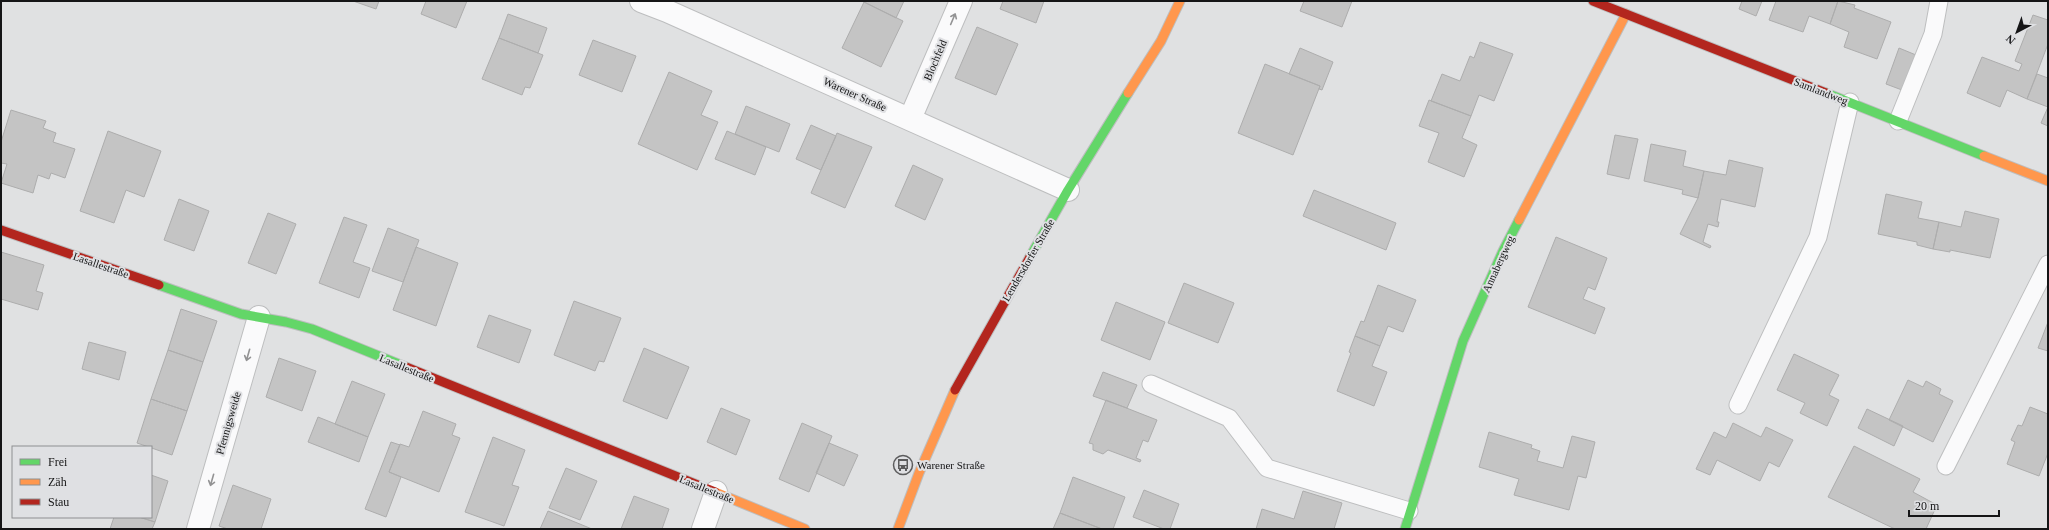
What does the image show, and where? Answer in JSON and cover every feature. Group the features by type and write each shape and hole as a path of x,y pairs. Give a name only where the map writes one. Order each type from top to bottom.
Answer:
{"street":[{"name":"Warener Straße","path":"641,1 669,6 910,119 1068,190"},
{"name":"Blochfeld","path":"910,119 961,1"},
{"name":"Lendersdorfer Straße","path":"898,529 919,473 957,386 1068,190 1139,79 1161,41 1180,1"},
{"name":"Samlandweg","path":"1593,1 2048,181"},
{"name":"Annabergweg","path":"1405,529 1409,511 1463,342 1503,251 1626,14"},
{"name":"Lasallestraße","path":"1,230 241,314 286,322 312,329 805,529"},
{"name":"Pfennigsweide","path":"198,529 259,318"},
{"path":"703,529 716,492"}],"lane":[{"path":"1898,121 1933,34 1939,1"},
{"path":"1738,405 1818,237 1850,102"},
{"path":"1946,466 2048,264"},
{"path":"1150,384 1230,418 1267,468 1409,511"}],"building":[{"path":"353,1 379,1 376,9"},
{"path":"426,1 467,1 456,28 421,14"},
{"path":"862,1 904,1 896,18"},
{"path":"1003,1 1044,1 1036,23 1000,9"},
{"path":"1304,1 1352,1 1342,27 1300,11"},
{"path":"1742,1 1762,1 1756,16 1739,9"},
{"path":"1776,1 1838,1 1830,24 1809,16 1803,32 1769,20"},
{"path":"1838,1 1855,5 1854,8 1891,22 1877,59 1844,47 1849,32 1830,24"},
{"path":"864,2 903,21 881,67 842,48"},
{"path":"508,14 547,28 538,53 499,38"},
{"path":"2033,15 2048,20 2048,44 2027,99 2007,90 2000,107 1967,93 1982,57 2019,71 2022,64 2015,61"},
{"path":"977,27 1018,44 996,95 955,78"},
{"path":"499,38 543,55 530,88 525,87 522,95 482,79"},
{"path":"593,40 636,56 622,92 579,75"},
{"path":"1480,42 1513,54 1494,101 1479,95 1471,116 1431,101 1442,74 1460,81 1470,56 1474,58"},
{"path":"1300,48 1333,62 1322,90 1319,89 1320,86 1289,74"},
{"path":"1899,48 1916,55 1902,90 1886,84"},
{"path":"1265,64 1320,86 1293,155 1238,133"},
{"path":"669,72 712,91 701,115 718,122 697,170 638,144"},
{"path":"2037,74 2048,78 2048,107 2027,99"},
{"path":"1429,100 1471,116 1462,138 1477,145 1464,177 1428,162 1439,133 1419,126"},
{"path":"746,106 790,124 779,152 735,134"},
{"path":"2048,107 2048,126 2041,123"},
{"path":"11,110 46,121 43,128 56,133 53,142 75,149 65,178 51,173 49,179 38,175 33,193 1,183 7,164 1,163 1,142"},
{"path":"811,125 836,136 821,170 796,159"},
{"path":"108,131 161,151 144,197 126,190 114,223 80,211"},
{"path":"727,131 766,147 755,175 715,159"},
{"path":"837,133 872,147 845,208 811,193"},
{"path":"1615,135 1638,139 1629,179 1607,174"},
{"path":"1651,144 1686,151 1683,166 1704,171 1698,198 1682,194 1683,190 1644,181"},
{"path":"1729,160 1763,168 1755,207 1721,199 1717,222 1719,222 1718,227 1708,224 1703,242 1711,246 1710,248 1680,234 1698,198 1704,171 1726,175"},
{"path":"913,165 943,179 925,220 895,206"},
{"path":"1314,190 1396,223 1386,250 1303,216"},
{"path":"1886,194 1922,202 1918,218 1939,222 1933,249 1917,245 1917,242 1878,234"},
{"path":"179,199 209,211 194,251 164,240"},
{"path":"1965,211 1999,219 1990,258 1950,250 1950,252 1933,249 1939,222 1961,227"},
{"path":"268,213 296,224 276,274 248,263"},
{"path":"344,217 367,225 353,262 370,268 359,298 319,283"},
{"path":"388,228 419,240 403,282 372,271"},
{"path":"1556,237 1607,258 1595,290 1588,287 1583,299 1605,308 1595,334 1528,307"},
{"path":"416,247 458,263 436,326 393,310"},
{"path":"1,252 44,265 36,291 43,293 38,310 1,299"},
{"path":"1184,283 1234,303 1218,343 1168,323"},
{"path":"1378,285 1416,300 1403,332 1388,326 1380,346 1355,336 1361,321 1364,322"},
{"path":"574,301 621,318 604,362 599,361 595,371 554,355"},
{"path":"1116,302 1165,322 1150,360 1101,340"},
{"path":"181,309 217,321 203,362 168,350"},
{"path":"489,315 531,330 519,363 477,347"},
{"path":"2048,322 2048,351 2038,348"},
{"path":"1355,336 1380,346 1372,366 1387,372 1374,406 1337,391 1351,353 1349,352"},
{"path":"89,342 126,352 119,380 82,369"},
{"path":"644,348 689,367 667,419 623,401"},
{"path":"168,350 203,362 187,411 151,399"},
{"path":"1794,354 1839,375 1829,395 1839,400 1827,426 1800,413 1805,403 1777,390"},
{"path":"279,358 316,371 302,411 266,397"},
{"path":"1103,372 1137,385 1127,408 1093,396"},
{"path":"1908,380 1923,387 1926,381 1941,389 1939,394 1953,401 1933,442 1889,420"},
{"path":"352,381 385,394 368,437 335,424"},
{"path":"151,399 187,411 172,455 152,448 152,446 146,446 137,443"},
{"path":"1106,400 1157,420 1148,442 1143,440 1136,458 1141,460 1140,462 1108,450 1103,454 1093,450 1093,444 1089,443"},
{"path":"2030,407 2048,414 2048,453 2039,476 2007,464 2015,442 2011,440 2018,425 2022,426"},
{"path":"721,408 750,420 736,455 707,442"},
{"path":"1867,409 1903,426 1894,446 1858,428"},
{"path":"423,411 456,424 452,435 460,438 439,492 389,472 400,444 409,447"},
{"path":"318,417 368,437 359,462 308,442"},
{"path":"802,423 832,436 809,492 779,479"},
{"path":"1733,423 1761,437 1766,427 1793,440 1779,467 1769,462 1760,481 1717,460 1710,475 1696,469 1714,432 1726,438"},
{"path":"1489,432 1532,445 1531,448 1540,451 1537,461 1563,468 1572,436 1595,442 1586,478 1578,476 1569,510 1514,495 1519,479 1479,467"},
{"path":"493,437 525,450 512,485 519,487 504,526 465,512"},
{"path":"391,442 400,445 389,472 401,477 386,517 365,509"},
{"path":"829,443 858,455 844,486 816,473"},
{"path":"1854,446 1920,479 1913,492 1937,505 1926,529 1895,529 1828,497"},
{"path":"566,468 597,481 580,520 549,508"},
{"path":"152,475 168,481 155,522 142,518 152,518"},
{"path":"1073,477 1125,497 1113,529 1102,529 1060,513"},
{"path":"233,485 271,499 261,529 228,529 219,526"},
{"path":"1144,490 1179,504 1170,529 1164,529 1133,517"},
{"path":"1303,491 1342,503 1334,529 1256,529 1262,509 1294,519"},
{"path":"634,496 669,509 662,529 621,529"},
{"path":"548,511 592,529 540,529"},
{"path":"1060,513 1102,529 1053,529"},
{"path":"114,518 142,518 155,522 152,529 110,529"}],"traffic: fast":[{"path":"1030,257 1068,190 1128,93"},
{"path":"1826,93 1984,156"},
{"path":"1405,529 1463,341 1503,251 1519,220"},
{"path":"159,285 241,314 286,322 312,329 406,367"}],"traffic: slow":[{"path":"1128,93 1161,41 1180,1"},
{"path":"1519,220 1626,14"},
{"path":"1984,156 2048,181"},
{"path":"898,529 919,473 955,390"},
{"path":"715,492 805,529"}],"traffic: jam":[{"path":"1593,1 1826,93"},
{"path":"1,230 159,285"},
{"path":"955,390 1030,257"},
{"path":"406,367 715,492"}],"place":[{"name":"Warener Straße","path":"903,465"}]}
